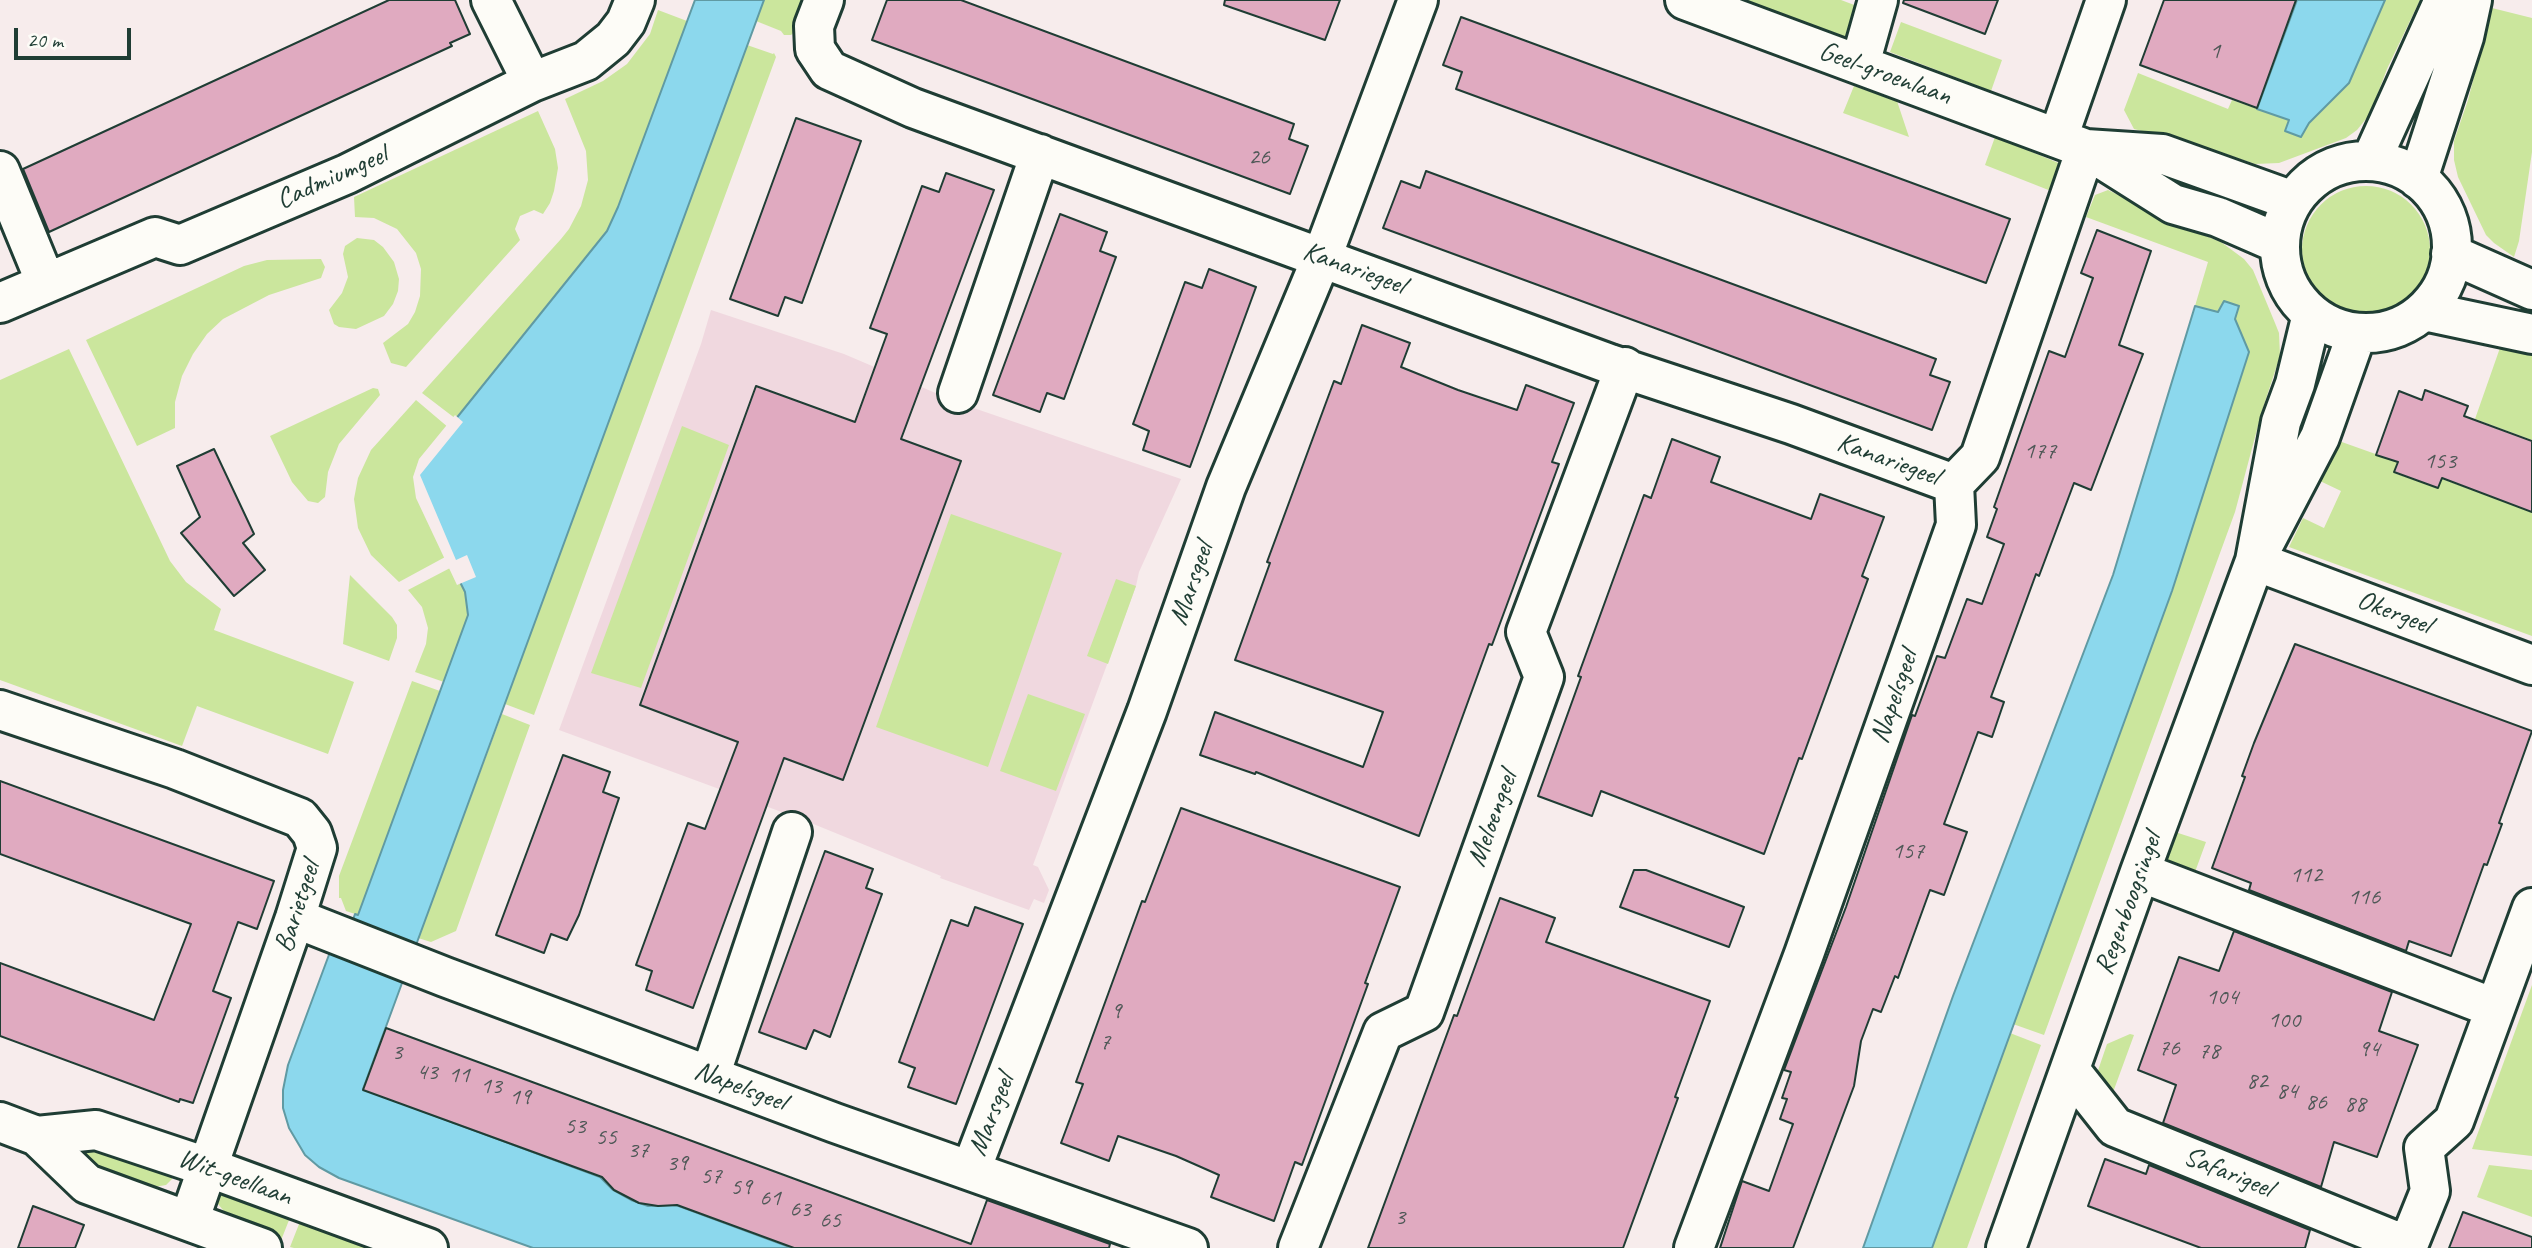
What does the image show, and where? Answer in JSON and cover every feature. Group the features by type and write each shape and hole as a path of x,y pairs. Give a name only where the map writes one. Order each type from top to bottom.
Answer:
{"street":[{"path":"491,0 531,82"},
{"name":"Cadmiumgeel","path":"0,303 155,237 180,245 347,174 531,82 586,61 613,39 626,22 635,0"},
{"name":"Kanariegeel","path":"824,0 814,26 816,50 829,70 913,108 1625,368 1791,424 1954,484"},
{"name":"Marsgeel","path":"971,1170 1147,711 1226,487 1321,257 1418,0"},
{"path":"1860,64 1878,0"},
{"path":"1954,484 1980,457 2072,143 2106,0"},
{"path":"2371,161 2444,0"},
{"path":"2418,178 2464,37 2472,0"},
{"name":"Geel-groenlaan","path":"1697,2 2072,143 2173,204 2218,217 2280,244"},
{"name":"Geel-groenlaan","path":"2072,143 2162,154 2293,201"},
{"path":"958,393 1040,155"},
{"path":"2353,162 2388,164 2418,178 2433,194 2444,212 2450,233 2451,254 2443,285 2424,311 2404,324 2381,332 2357,332 2326,323 2312,314 2298,300 2281,264 2281,229 2293,201 2318,175 2336,166 2353,162"},
{"path":"0,171 46,283"},
{"path":"2451,254 2532,290"},
{"path":"2424,311 2532,334"},
{"name":"Regenboogsingel","path":"2255,561 2281,422 2295,384 2312,314"},
{"name":"Regenboogsingel","path":"2007,1248 2140,872 2255,561 2320,438 2357,332"},
{"name":"Meloengeel","path":"1298,1248 1382,1032 1424,1012 1544,677 1526,632 1625,368"},
{"name":"Napelsgeel","path":"1694,1248 1804,954 1956,525 1954,484"},
{"name":"Okergeel","path":"2255,561 2532,665"},
{"name":"Barietgeel","path":"0,710 176,769 300,818 312,833 317,848 295,918 189,1221"},
{"path":"710,1076 792,832"},
{"path":"2140,872 2494,1008"},
{"name":"Safarigeel","path":"2070,1070 2115,1127 2407,1247 2430,1191 2424,1148 2454,1121 2532,908"},
{"name":"Napelsgeel","path":"295,918 835,1123 1188,1248"},
{"name":"Wit-geellaan","path":"0,1122 37,1136 87,1184 262,1248"},
{"name":"Wit-geellaan","path":"37,1136 96,1130 207,1167 428,1248"}],"shaded area":[{"path":"711,310 844,354 959,403 1181,479 1139,572 1033,865 1038,867 1049,890 1044,903 1034,899 1029,910 940,878 941,876 806,821 559,730 701,344"}],"green space":[{"path":"764,0 808,0 798,29 791,35 784,35 781,31 756,21"},
{"path":"1745,0 1841,0 1857,6 1846,37"},
{"path":"2385,0 2420,0 2387,69 2370,114 2357,130 2346,138 2279,163 2255,164 2211,149 2134,129 2124,110 2138,73 2228,109 2232,100 2289,120 2285,131 2309,123 2349,83"},
{"path":"2492,8 2532,18 2532,152 2519,241 2514,257 2486,235 2458,177 2454,160 2454,141 2468,100"},
{"path":"658,10 687,21 607,231 456,419 422,393 561,239 581,206 588,180 586,151 565,99 603,81 627,64 650,34"},
{"path":"1901,22 2002,60 1991,91 1890,52"},
{"path":"747,45 774,53 776,57 534,715 505,704"},
{"path":"1854,86 1897,101 1909,137 1843,113"},
{"path":"538,111 555,149 558,168 550,203 543,214 534,210 520,216 515,229 520,240 406,367 391,363 383,343 408,324 415,312 420,296 421,269 416,253 397,229 374,218 355,217 354,197"},
{"path":"1995,137 2061,164 2051,191 1985,165"},
{"path":"2366,186 2391,191 2411,205 2425,225 2430,250 2425,275 2411,295 2391,309 2366,314 2341,309 2321,295 2307,275 2302,250 2307,225 2321,205 2341,191"},
{"path":"2108,190 2183,227 2221,242 2244,259 2253,270 2279,333 2280,356 2235,512 2044,1035 2013,1024 2172,591 2249,352 2235,319 2238,306 2224,301 2218,313 2195,306 2208,262 2086,217 2095,195"},
{"path":"357,238 374,240 383,247 394,262 399,279 393,304 384,316 356,329 334,324 329,310 342,293 348,277 343,254 345,246"},
{"path":"321,259 325,267 321,278 269,295 223,319 207,334 182,376 175,402 175,428 137,446 86,340 244,266 267,260"},
{"path":"2501,345 2532,354 2532,440 2475,419"},
{"path":"69,349 170,561 186,582 221,609 214,630 354,682 328,754 197,706 182,746 0,680 0,380"},
{"path":"373,388 378,389 380,395 339,444 328,472 325,497 318,503 308,501 292,482 270,436"},
{"path":"416,400 449,428 447,556 399,582 371,555 358,528 354,499 358,478 371,450"},
{"path":"682,426 729,445 641,688 591,673"},
{"path":"2339,441 2398,462 2394,473 2438,488 2442,479 2528,510 2532,500 2532,636 2289,547 2303,518 2324,528 2341,491 2320,481"},
{"path":"951,514 1062,553 988,767 876,727"},
{"path":"452,567 465,592 468,614 444,682 415,672 426,644 428,628 422,607 408,590"},
{"path":"350,575 397,625 397,638 389,661 343,644"},
{"path":"1116,579 1136,586 1108,664 1087,656"},
{"path":"412,681 440,691 358,915 346,911 339,898 339,876"},
{"path":"1028,694 1085,714 1056,791 1000,771"},
{"path":"502,714 530,725 456,931 431,942 418,938"},
{"path":"2175,832 2206,842 2195,872 2165,861"},
{"path":"2532,985 2532,1156 2472,1149"},
{"path":"2010,1033 2041,1045 1967,1248 1932,1248"},
{"path":"2130,1034 2134,1035 2112,1095 2092,1088 2107,1044"},
{"path":"87,1141 173,1176 172,1179 166,1185 148,1188 116,1182 64,1144"},
{"path":"2489,1165 2532,1170 2532,1217 2477,1197"},
{"path":"221,1190 293,1210 280,1243 250,1232 232,1221 218,1204 218,1193"},
{"path":"303,1214 395,1248 290,1247"}],"water":[{"path":"695,0 764,0 363,1089 600,1177 613,1190 631,1200 648,1206 676,1205 792,1248 533,1248 339,1178 319,1167 305,1155 289,1128 283,1108 283,1090 288,1065 330,952 340,956 355,914 358,915 468,615 465,592 447,556 417,476 422,461 607,231"},
{"path":"2297,0 2385,0 2349,83 2309,123 2301,137 2285,131 2289,120 2257,109"},
{"path":"2224,301 2239,306 2235,319 2249,352 2172,591 1932,1248 1863,1248 1953,996 2113,575 2195,306 2218,312"}],"pier":[{"path":"455,415 463,422 420,475 456,560 467,555 476,577 457,585 416,498 413,477 419,459"}],"building":[{"path":"389,0 455,0 470,34 450,43 452,46 49,232 23,169"},
{"path":"887,0 961,0 1294,124 1289,139 1308,146 1290,194 872,40"},
{"path":"1225,0 1340,0 1325,40 1224,5"},
{"path":"1904,0 1998,0 1985,34 1903,3"},
{"path":"2164,0 2296,0 2257,108 2140,65"},
{"path":"1461,17 2010,219 1986,283 1456,89 1462,72 1443,65"},
{"path":"796,118 861,141 802,303 785,297 778,316 730,299"},
{"path":"1426,171 1936,359 1930,375 1950,382 1932,430 1383,228 1401,181 1420,188"},
{"path":"946,173 994,190 901,439 961,461 843,780 784,758 693,1008 646,990 652,971 636,965 688,823 705,829 738,742 640,705 756,386 855,422 887,334 870,328 922,186 939,192"},
{"path":"1060,214 1107,232 1100,251 1116,257 1064,399 1047,393 1040,412 993,395"},
{"path":"2097,230 2151,251 2119,345 2143,354 2091,490 2074,483 2039,576 2036,574 1991,697 2004,702 1992,737 1978,732 1944,824 1967,832 1944,895 1930,890 1898,978 1895,976 1881,1012 1873,1009 1861,1041 1854,1086 1793,1248 1720,1248 1742,1181 1769,1191 1793,1124 1780,1119 1787,1099 1782,1098 1791,1072 1784,1070 1846,907 1912,715 1915,716 1937,656 1945,658 1967,599 1982,604 2004,544 1987,537 1997,509 1994,507 2049,351 2065,357 2093,278 2081,273"},
{"path":"1209,269 1256,287 1190,467 1143,450 1149,431 1133,424 1185,282 1202,288"},
{"path":"1362,325 1410,343 1401,367 1458,390 1517,410 1526,385 1574,403 1552,462 1559,464 1492,645 1489,644 1419,836 1256,772 1255,774 1200,755 1215,712 1363,767 1383,712 1235,660 1270,563 1267,562 1334,381 1341,384"},
{"path":"2425,390 2468,406 2464,416 2532,441 2532,512 2442,478 2438,488 2394,472 2398,462 2376,455 2399,391 2422,400"},
{"path":"1672,439 1720,457 1711,482 1811,519 1820,494 1884,517 1862,576 1868,579 1764,854 1601,791 1592,816 1538,796 1581,677 1578,676 1644,495 1651,498"},
{"path":"214,449 254,534 243,543 265,570 234,596 181,533 200,517 177,466"},
{"path":"2295,644 2532,731 2499,823 2502,824 2487,865 2484,864 2451,956 2409,941 2406,951 2249,890 2251,883 2212,868 2245,777 2242,776 2254,743"},
{"path":"563,755 610,772 603,792 619,798 579,915 567,940 551,934 544,953 496,935"},
{"path":"0,781 274,881 257,929 238,922 213,991 231,998 193,1103 180,1099 179,1102 0,1036 0,963 154,1020 191,924 0,854"},
{"path":"1181,808 1400,887 1302,1165 1295,1162 1274,1221 1211,1197 1219,1175 1176,1156 1118,1136 1109,1161 1061,1143 1083,1084 1076,1082 1142,901 1145,902"},
{"path":"825,851 873,869 866,888 882,894 830,1037 814,1030 806,1049 759,1032"},
{"path":"1634,870 1646,870 1744,907 1729,947 1620,907"},
{"path":"1500,898 1555,918 1546,942 1710,1001 1623,1248 1368,1248 1454,1015 1457,1016"},
{"path":"975,907 1023,924 956,1104 908,1087 915,1068 899,1062 951,920 968,926"},
{"path":"2234,931 2392,992 2379,1031 2418,1045 2377,1157 2334,1142 2321,1187 2163,1123 2176,1085 2138,1070 2179,957 2219,971"},
{"path":"386,1028 971,1244 987,1200 1110,1244 1109,1248 794,1248 677,1205 639,1203 614,1190 602,1177 363,1090"},
{"path":"2105,1159 2146,1174 2149,1165 2310,1230 2305,1248 2201,1248 2088,1206"},
{"path":"33,1206 84,1225 75,1248 18,1248"},
{"path":"2463,1212 2532,1237 2532,1248 2449,1248"}]}
